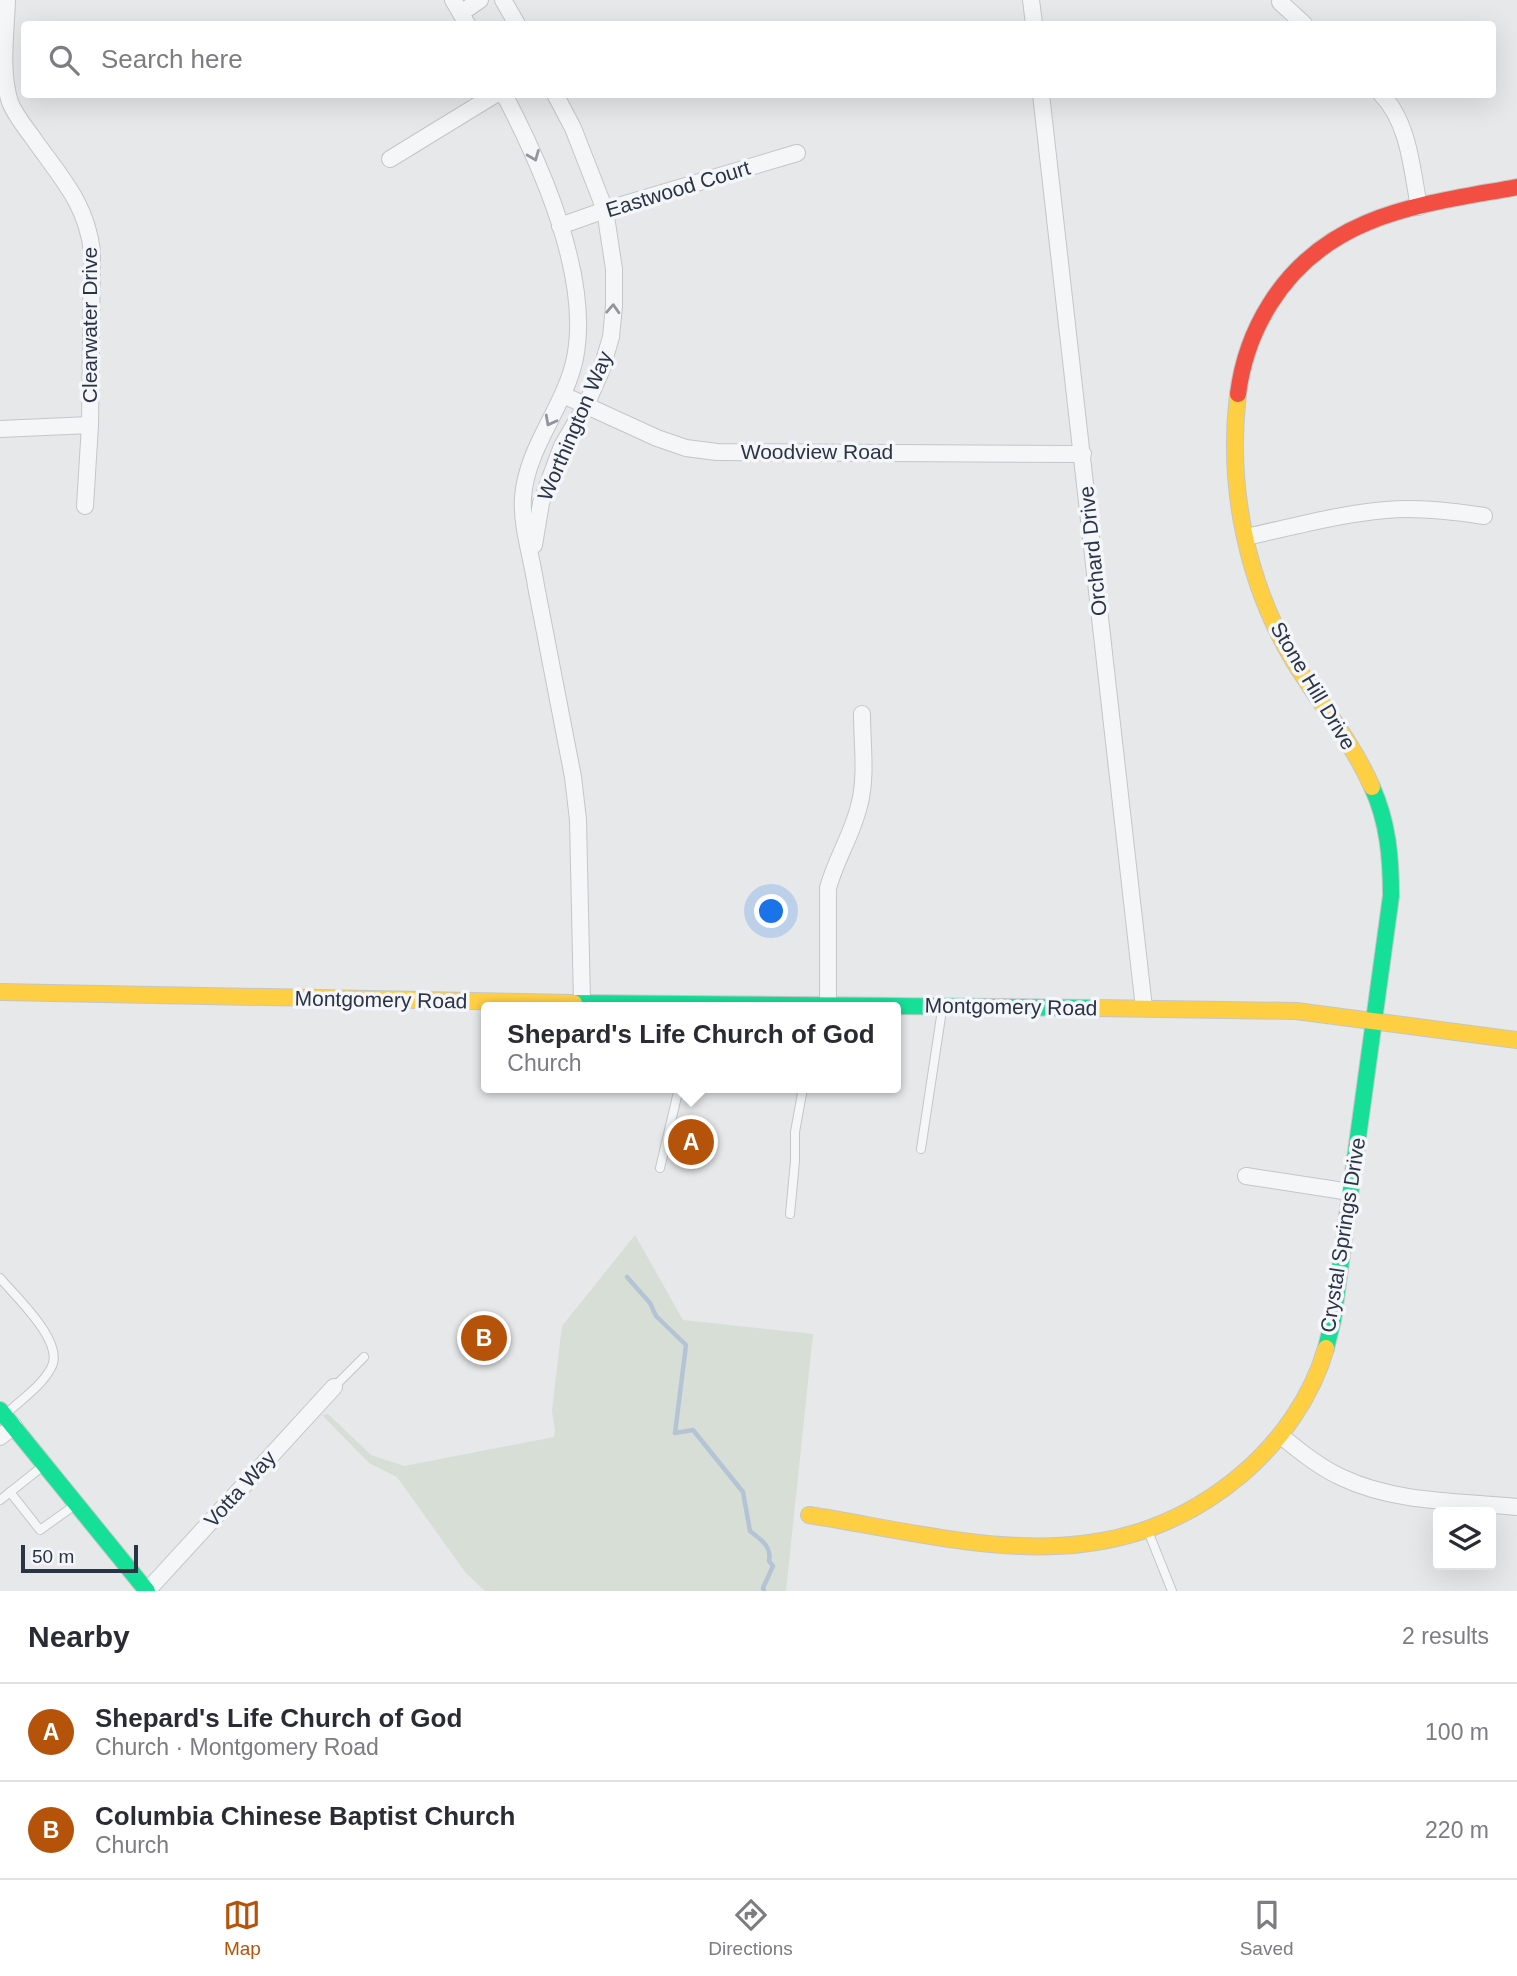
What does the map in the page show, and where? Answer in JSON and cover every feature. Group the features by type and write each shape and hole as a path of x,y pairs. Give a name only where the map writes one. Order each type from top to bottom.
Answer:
{"street":[{"name":"Clearwater Drive","path":"7,0 6,66 10,102 77,201 89,229 92,251 90,425 85,506"},
{"path":"460,12 480,0"},
{"path":"503,0 515,21"},
{"path":"1031,0 1034,21"},
{"path":"1280,2 1301,21"},
{"path":"390,159 489,98"},
{"name":"Worthington Way","path":"507,98 529,142 560,226 577,308 575,359 563,395 540,438 528,472 523,495 523,519 533,558 573,777 578,820 582,1002"},
{"name":"Worthington Way","path":"533,558 536,521 541,503 562,446 586,405 601,371 611,337 614,306 614,269 605,211 573,128 557,98"},
{"name":"Orchard Drive","path":"1041,98 1144,1008"},
{"path":"1384,98 1398,119 1406,141 1419,207"},
{"name":"Eastwood Court","path":"560,226 797,153"},
{"name":"Stone Hill Drive","path":"1376,1020 1391,896 1391,860 1386,826 1377,796 1362,766 1301,673 1259,585 1236,486 1233,439 1235,399 1243,363 1257,325 1276,294 1299,266 1325,245 1378,217 1517,187"},
{"name":"Woodview Road","path":"563,395 657,438 685,448 717,452 1083,454"},
{"path":"0,429 90,425"},
{"path":"1246,537 1348,515 1387,510 1447,510 1484,516"},
{"path":"828,1002 828,888 833,869 860,805 863,787 862,714"},
{"name":"Montgomery Road","path":"0,992 582,1002"},
{"name":"Montgomery Road","path":"901,1006 1296,1011 1517,1040"},
{"name":"Crystal Springs Drive","path":"809,1515 933,1535 1034,1547 1087,1546 1148,1531 1189,1513 1245,1474 1281,1436 1304,1399 1324,1356 1333,1320 1376,1020"},
{"path":"1246,1176 1350,1192"},
{"name":"Votta Way","path":"147,1591 334,1387"},
{"path":"0,1437 6,1417"},
{"path":"6,1417 147,1591"},
{"path":"1281,1436 1316,1463 1342,1478 1373,1490 1401,1496 1517,1507"}],"lane":[{"path":"921,1149 942,1006"},
{"path":"660,1168 678,1093"},
{"path":"790,1214 795,1161 794,1132 802,1093"},
{"path":"0,1278 50,1338 54,1356 53,1366 43,1380 6,1417"},
{"path":"334,1387 364,1357"},
{"path":"0,1500 45,1465"},
{"path":"10,1492 40,1531 77,1504"},
{"path":"1148,1531 1172,1591"}],"shaded area":[{"path":"635,1235 683,1320 813,1334 786,1591 485,1591 465,1572 397,1477 369,1463 322,1415 328,1414 371,1455 404,1466 554,1437 552,1411 562,1326"}],"waterway":[{"path":"627,1277 650,1303 656,1316 686,1345 675,1433 693,1430 743,1492 750,1531 767,1547 769,1561 773,1566 764,1591"}],"traffic: fast":[{"path":"1326,1348 1333,1320 1391,896 1388,840 1372,787"},
{"path":"901,1006 1095,1008"},
{"path":"0,1410 147,1591"}],"traffic: slow":[{"path":"1238,394 1235,428 1238,497 1252,565 1263,598 1293,660 1345,738 1372,787"},
{"path":"0,992 522,1002"},
{"path":"1095,1008 1296,1011 1517,1040"},
{"path":"809,1515 978,1543 1033,1546 1086,1543 1139,1532 1190,1510 1241,1475 1255,1462 1293,1418 1312,1384 1326,1348"}],"traffic: jam":[{"path":"1238,394 1245,359 1264,314 1293,274 1319,250 1378,218 1446,200 1517,187"}],"place":[{"name":"Shepard's Life Church of God","path":"691,1142"},
{"name":"Columbia Chinese Baptist Church","path":"484,1338"}]}
